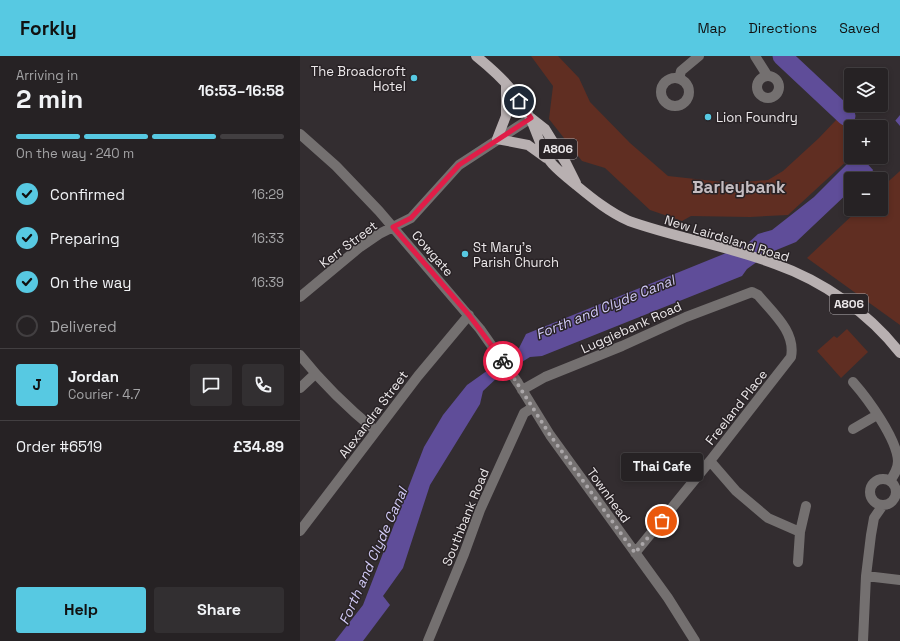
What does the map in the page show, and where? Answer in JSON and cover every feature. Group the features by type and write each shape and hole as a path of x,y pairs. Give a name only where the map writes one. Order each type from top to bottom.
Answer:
{"main road":[{"name":"A806","path":"476,56 488,65 506,85 531,118"},
{"path":"506,85 506,116 497,139 533,147 549,160"},
{"name":"New Lairdsland Road","path":"531,118 536,136 549,160 595,201 618,216 651,229 760,258 806,277 838,296 875,326 900,353"},
{"name":"New Lairdsland Road","path":"531,118 545,129 566,162 578,186"}],"street":[{"path":"679,79 681,71 699,56"},
{"path":"755,56 767,75"},
{"name":"Kerr Street","path":"300,297 360,247 379,234 411,218 459,165 531,118"},
{"name":"Cowgate","path":"300,134 336,166 393,227 469,315 497,351 520,387"},
{"name":"Luggiebank Road","path":"520,387 622,346 686,317 752,292"},
{"name":"Freeland Place","path":"635,553 710,461 791,357 793,347 790,335 758,294 752,292"},
{"name":"Alexandra Street","path":"300,531 430,361 469,315"},
{"path":"300,355 315,374 343,404 376,431"},
{"path":"300,388 315,374"},
{"path":"853,382 866,396 896,454 896,472 890,482"},
{"name":"Townhead","path":"520,387 532,408 569,463 668,598 695,641"},
{"name":"Southbank Road","path":"428,641 480,510 524,413 532,408"},
{"path":"853,429 877,415"},
{"path":"710,461 736,491 768,518 800,532"},
{"path":"863,641 866,576 874,518 883,505 894,499 896,492 890,482 882,479 875,483 871,490 871,494 875,502 883,505"},
{"path":"894,499 900,509"},
{"path":"798,562 800,532 806,506"},
{"path":"866,576 900,580"}],"shaded area":[{"path":"531,56 558,56 579,78 590,102 630,143 668,176 732,183 768,180 783,171 819,138 837,119 844,120 844,163 788,215 750,217 691,216 682,221 650,210 605,168 582,161 549,119 553,86"},
{"path":"900,171 900,325 807,258 852,216 888,216 888,182"},
{"path":"847,329 868,352 841,378 817,351 834,336 837,338"}],"water":[{"path":"900,115 900,147 888,157 888,139 895,121"},
{"name":"Forth and Clyde Canal","path":"847,164 880,164 871,172 844,172 844,197 796,242 769,253 747,269 742,276 542,356 530,357 499,376 483,391 480,404 430,485 403,568 383,596 390,605 363,641 335,641 363,605 424,447 443,415 467,385 519,348 526,334 746,245 758,234 772,230 814,197"}],"pier":[{"path":"894,119 900,126 900,150 888,160 888,125"},
{"path":"868,164 883,164 874,171"}],"waterway":[{"path":"782,56 846,116"}],"way so far":[{"path":"503,361 569,463 635,553 662,521"}],"place":[{"name":"The Broadcroft Hotel","path":"414,78"},
{"name":"Lion Foundry","path":"708,117"},
{"name":"St Mary's Parish Church","path":"465,254"},
{"name":"Thai Cafe","path":"662,521"}],"district":[{"name":"Barleybank","path":"739,187"}],"route":[{"path":"503,361 469,315 393,227 411,218 459,165 531,118 519,101"}]}
